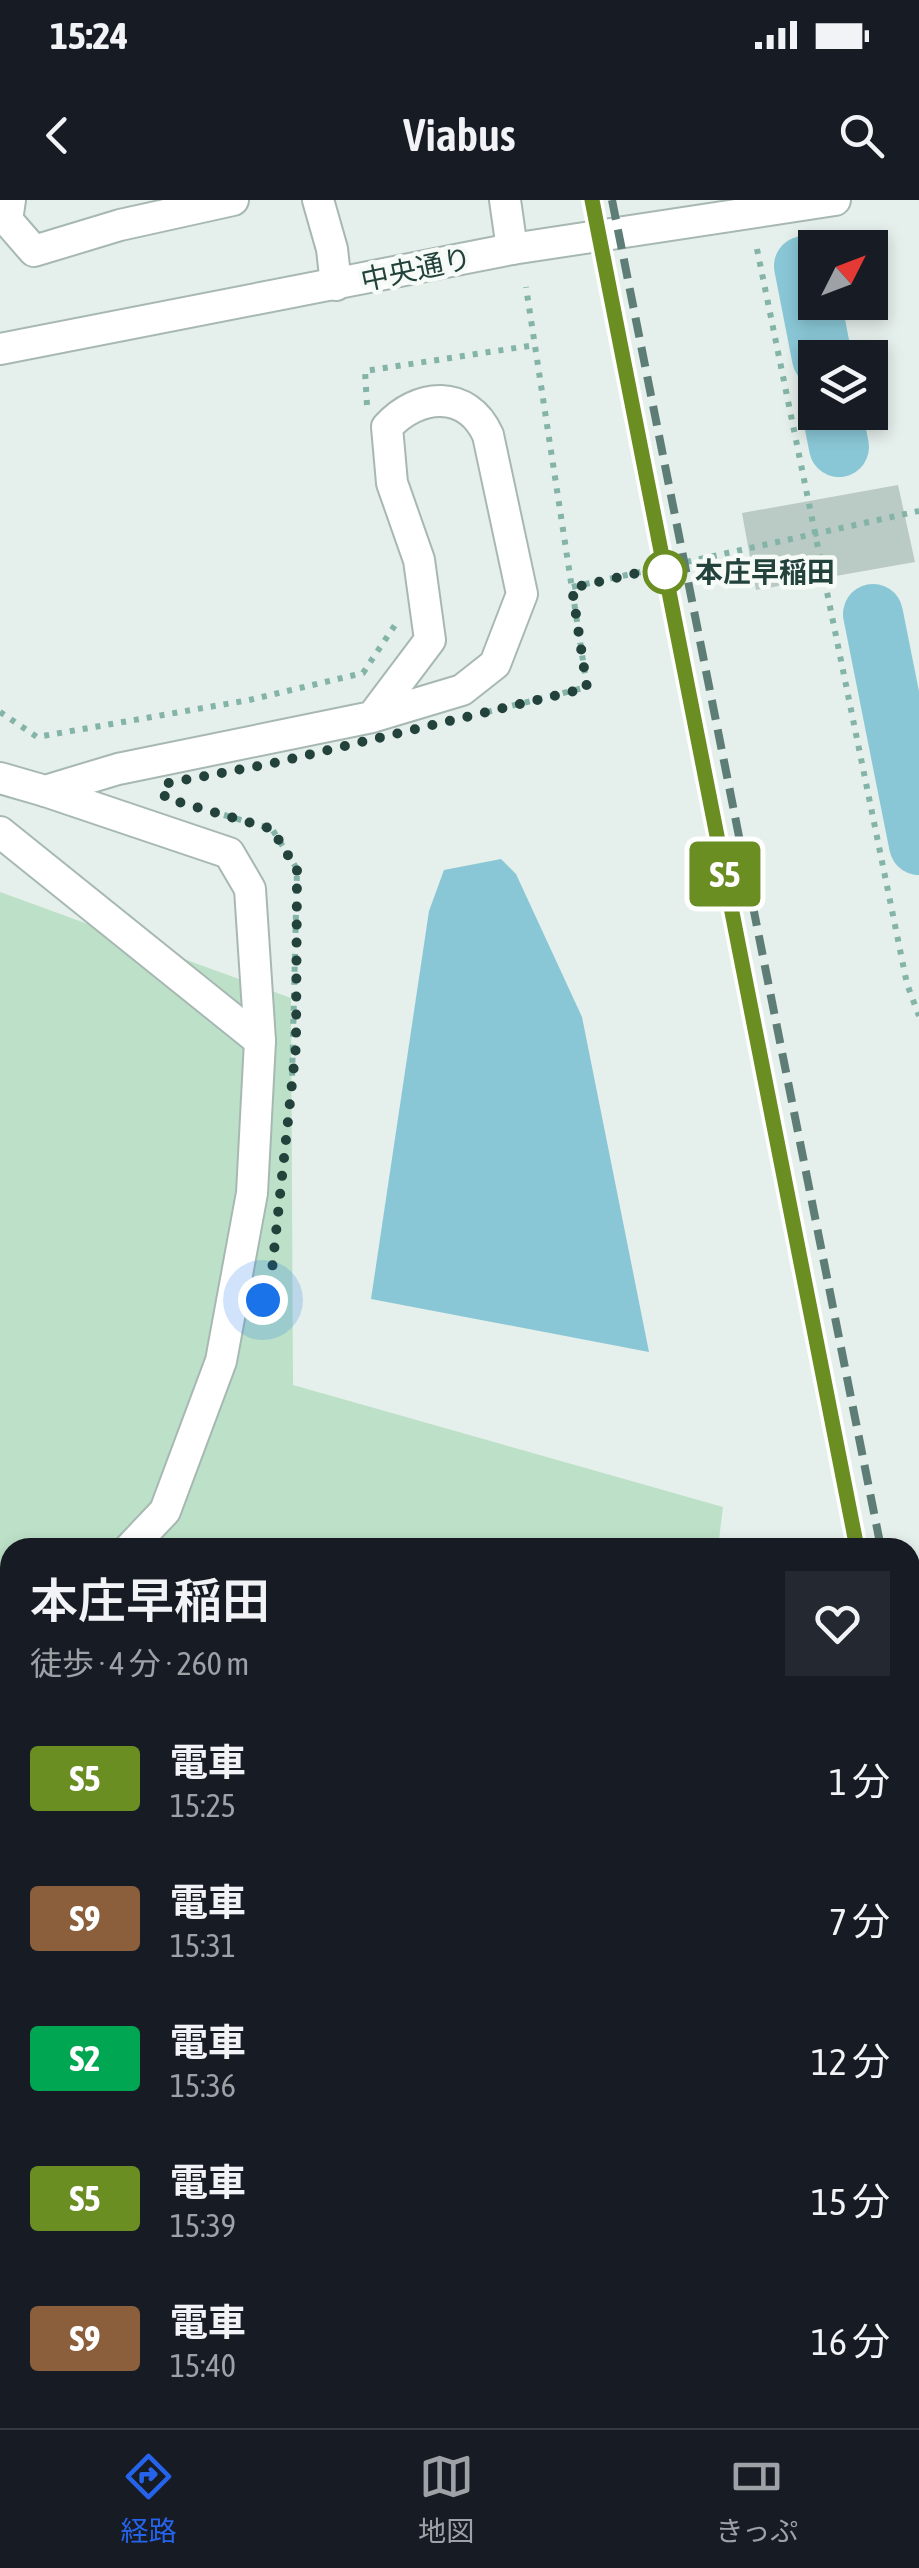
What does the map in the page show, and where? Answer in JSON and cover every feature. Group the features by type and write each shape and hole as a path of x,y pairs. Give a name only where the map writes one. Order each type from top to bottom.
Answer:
{"street":[{"path":"10,200 8,220 34,251 120,224 232,200"},
{"path":"318,200 332,249 336,285"},
{"path":"505,200 512,248"},
{"name":"中央通り","path":"0,349 512,248 835,200"},
{"path":"44,791 118,769 372,717 462,690 495,664 522,594 488,435 479,414 446,399 403,410 387,427 392,483 418,560 430,640 372,717"},
{"path":"0,778 228,854 250,890 260,1041 252,1193 221,1361 165,1512 140,1538"},
{"path":"0,832 260,1041"}],"path":[{"path":"757,248 907,984 919,1016"},
{"path":"477,714 587,688 526,287"},
{"path":"370,420 365,371 535,345"},
{"path":"572,588 919,511"},
{"path":"0,712 37,738 249,700 364,673 405,610"},
{"path":"218,814 272,829 297,870 292,1084"}],"green space":[{"path":"0,892 291,998 293,1385 723,1507 719,1538 0,1538"}],"water":[{"path":"501,859 516,874 582,1017 649,1352 371,1299 429,911 444,870"}],"building":[{"path":"898,485 915,562 756,590 742,513"}],"waterway":[{"path":"815,320 818,340"},
{"path":"836,430 839,447"},
{"path":"873,614 919,845"}],"railway":[{"path":"592,200 855,1538"},
{"path":"612,200 879,1538"}],"train":[{"name":"S5","path":"592,200 855,1538"}],"place":[{"name":"本庄早稲田","path":"665,572"}],"route":[{"path":"263,1300 272,1270 296,1046 297,870 272,829 165,798 163,784 274,763 587,688 572,588 677,564 665,572"}]}
